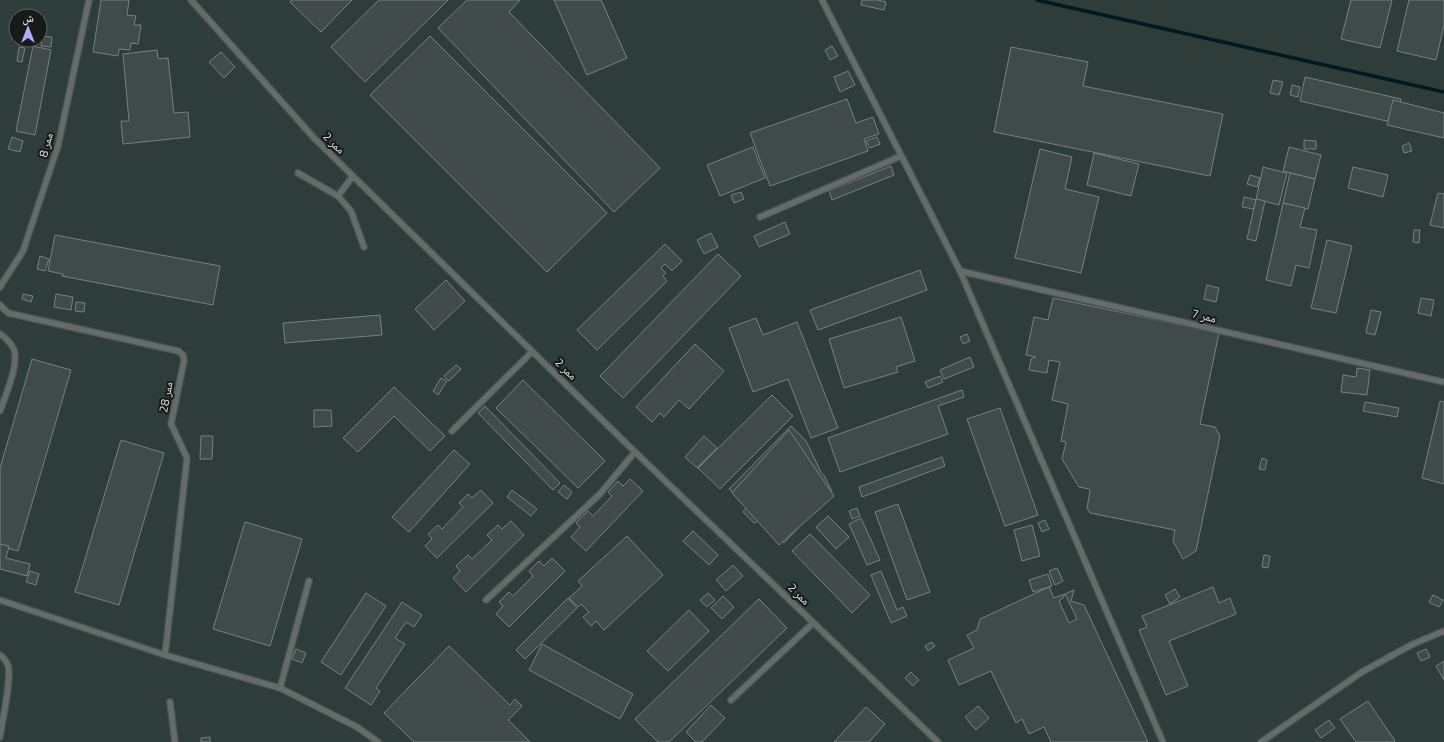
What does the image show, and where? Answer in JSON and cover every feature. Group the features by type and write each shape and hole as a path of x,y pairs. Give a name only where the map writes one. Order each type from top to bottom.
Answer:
{"lane":[{"name":"ممر 8","path":"0,287 24,251 58,146 89,0"},
{"name":"ممر 2","path":"191,0 314,138 635,452 938,742"},
{"path":"822,0 960,271 1163,742"},
{"path":"760,217 901,156"},
{"path":"298,173 338,196 351,211 364,247"},
{"path":"338,196 353,176"},
{"name":"ممر 7","path":"960,271 1444,382"},
{"name":"ممر 28","path":"0,305 8,313 178,351 183,355 184,361 171,424 187,458 165,655"},
{"path":"0,334 5,337 14,350 14,368 0,411"},
{"path":"452,431 532,352"},
{"path":"486,600 600,494 635,452"},
{"path":"280,688 309,581"},
{"path":"0,600 165,655 280,688 357,727 378,742"},
{"path":"731,700 813,623"},
{"path":"1261,742 1362,672 1411,645 1444,631"},
{"path":"0,655 3,656 8,665 9,677 0,737"},
{"path":"170,702 175,742"}],"shaded area":[{"path":"0,0 1444,0 1444,742 0,742"}],"building":[{"path":"101,0 129,0 127,15 136,16 134,25 141,25 138,44 131,43 130,50 119,49 118,56 93,52"},
{"path":"291,0 352,0 321,32 290,2"},
{"path":"379,0 448,0 365,82 331,47"},
{"path":"467,0 520,0 509,12 660,168 614,212 438,28"},
{"path":"554,0 601,0 627,58 587,75"},
{"path":"862,0 878,0 886,2 884,10 861,5"},
{"path":"1351,0 1392,0 1380,48 1341,39"},
{"path":"1409,0 1444,0 1444,25 1436,60 1397,51"},
{"path":"430,36 607,213 547,272 370,95"},
{"path":"48,37 52,37 51,47 48,47"},
{"path":"832,46 838,56 830,60 825,50"},
{"path":"1011,47 1088,62 1083,86 1223,114 1210,176 994,132"},
{"path":"19,48 25,48 22,62 17,61"},
{"path":"33,48 51,50 35,135 16,131"},
{"path":"157,50 158,59 168,58 174,113 188,112 190,137 123,144 121,121 129,121 123,54"},
{"path":"221,52 235,67 224,78 209,62"},
{"path":"848,71 855,85 840,92 834,77"},
{"path":"1305,77 1401,99 1395,123 1300,101"},
{"path":"1273,80 1283,82 1279,95 1270,93"},
{"path":"1292,85 1300,87 1298,97 1290,95"},
{"path":"847,99 856,123 873,117 879,134 864,139 868,151 770,186 750,133"},
{"path":"1393,100 1444,113 1444,138 1387,125"},
{"path":"12,137 23,141 20,152 8,149"},
{"path":"877,137 880,144 870,148 866,141"},
{"path":"1304,140 1316,141 1316,149 1304,149"},
{"path":"1409,143 1412,151 1404,153 1402,146"},
{"path":"753,147 765,178 720,196 707,165"},
{"path":"1289,147 1321,155 1315,179 1283,171"},
{"path":"1040,149 1072,157 1065,189 1099,197 1081,273 1015,258"},
{"path":"1094,153 1139,164 1131,196 1087,185"},
{"path":"891,166 894,175 832,200 829,191"},
{"path":"1263,167 1287,173 1279,205 1256,199"},
{"path":"1353,167 1388,175 1383,197 1348,188"},
{"path":"1290,173 1315,179 1308,209 1283,203"},
{"path":"1250,175 1260,178 1257,187 1247,184"},
{"path":"741,192 744,199 734,203 731,195"},
{"path":"1438,193 1444,194 1444,228 1430,225"},
{"path":"1244,197 1256,200 1254,209 1242,207"},
{"path":"1256,199 1265,201 1256,241 1247,239"},
{"path":"1283,203 1305,208 1300,227 1317,230 1309,268 1296,265 1291,286 1266,280"},
{"path":"785,222 790,234 759,247 754,236"},
{"path":"1414,230 1420,230 1419,243 1413,242"},
{"path":"711,233 718,247 704,254 697,240"},
{"path":"55,235 220,266 213,305 62,276 63,274 48,271"},
{"path":"1327,240 1352,246 1336,313 1311,308"},
{"path":"665,244 682,261 672,271 665,264 661,268 666,273 663,276 667,281 597,350 577,330"},
{"path":"718,254 741,276 623,398 600,376"},
{"path":"40,256 49,259 45,271 37,269"},
{"path":"920,270 927,290 818,330 810,310"},
{"path":"446,280 465,301 434,330 415,309"},
{"path":"1207,285 1219,288 1216,302 1204,299"},
{"path":"23,294 33,296 31,302 22,299"},
{"path":"56,294 73,297 71,310 54,307"},
{"path":"1053,298 1219,333 1200,424 1215,427 1220,436 1196,551 1183,559 1173,541 1175,530 1090,513 1087,508 1090,491 1089,489 1079,487 1062,459 1066,442 1061,441 1068,404 1052,400 1060,362 1049,360 1047,373 1029,370 1031,359 1036,357 1026,355 1034,317 1048,320"},
{"path":"1421,298 1434,300 1431,316 1418,313"},
{"path":"76,302 85,303 84,312 75,311"},
{"path":"1371,310 1381,312 1375,335 1366,333"},
{"path":"380,315 382,335 285,343 283,323"},
{"path":"901,317 915,361 896,367 898,372 844,388 829,339"},
{"path":"756,318 763,335 797,322 838,428 811,438 788,379 753,392 729,328"},
{"path":"967,334 970,341 963,344 960,337"},
{"path":"695,344 724,371 689,409 679,400 664,417 660,413 652,422 636,407"},
{"path":"970,357 974,367 944,379 940,370"},
{"path":"32,359 71,370 18,551 0,546 0,468"},
{"path":"456,365 461,369 449,381 444,376"},
{"path":"1357,368 1370,370 1367,395 1341,392 1343,375 1356,377"},
{"path":"940,376 943,382 928,388 925,382"},
{"path":"441,378 447,381 438,395 433,391"},
{"path":"523,380 605,461 578,488 496,408"},
{"path":"394,387 445,436 430,451 394,416 358,452 343,438"},
{"path":"962,390 964,397 938,406 948,434 840,472 828,438"},
{"path":"772,395 793,416 720,489 698,468"},
{"path":"1440,401 1444,402 1444,484 1422,478"},
{"path":"1365,402 1399,408 1397,417 1363,411"},
{"path":"485,406 560,483 553,490 478,413"},
{"path":"1000,408 1038,515 1005,526 967,419"},
{"path":"314,410 331,410 332,426 314,427"},
{"path":"791,426 806,441 832,492 784,543 771,530 768,531 759,521 754,523 743,512 747,507 729,489"},
{"path":"789,430 834,496 779,545 732,493"},
{"path":"201,436 213,436 212,459 200,459"},
{"path":"704,436 717,448 697,468 685,457"},
{"path":"121,440 164,453 119,605 75,592"},
{"path":"454,450 470,464 409,532 392,517"},
{"path":"942,457 945,466 862,497 859,487"},
{"path":"1262,458 1267,460 1265,470 1259,469"},
{"path":"630,479 643,491 586,551 571,537 580,527 576,523 588,511 593,516 612,496 608,492 618,481 623,486"},
{"path":"564,485 572,492 567,499 558,492"},
{"path":"481,490 493,503 437,558 425,546 432,539 428,534 438,525 442,529 463,507 459,503 468,494 472,498"},
{"path":"512,490 537,509 531,516 507,497"},
{"path":"898,504 930,592 907,600 875,512"},
{"path":"857,508 860,516 852,519 849,511"},
{"path":"828,516 849,537 836,549 816,527"},
{"path":"861,518 880,560 867,565 849,524"},
{"path":"1045,520 1049,529 1042,532 1038,523"},
{"path":"511,521 524,535 466,592 453,578 460,571 456,566 468,555 472,559 492,540 487,535 498,525 502,529"},
{"path":"245,522 302,539 270,646 213,629"},
{"path":"1032,525 1040,556 1022,561 1014,530"},
{"path":"693,531 718,555 709,565 683,541"},
{"path":"810,534 870,595 852,613 792,551"},
{"path":"627,536 663,575 604,630 596,621 591,626 583,617 589,612 581,604 578,607 569,598 582,586 578,581"},
{"path":"0,544 9,546 6,558 30,564 27,576 0,569"},
{"path":"1264,555 1270,556 1268,568 1262,567"},
{"path":"552,558 565,571 509,627 496,614 503,606 499,602 509,592 513,596 533,576 529,571 539,561 544,566"},
{"path":"733,565 743,576 726,591 716,580"},
{"path":"1057,568 1063,581 1055,585 1049,571"},
{"path":"30,571 39,574 36,585 26,582"},
{"path":"881,571 897,610 903,607 907,616 891,623 871,575"},
{"path":"1048,574 1052,586 1033,592 1029,580"},
{"path":"1049,587 1054,598 1074,590 1071,601 1084,605 1148,742 1051,742 1044,727 1029,734 1022,719 1016,723 991,671 959,685 948,660 974,648 967,635 977,630 980,619","holes":["1065,594 1077,619 1069,623 1059,601"]},
{"path":"1213,587 1219,603 1230,598 1236,614 1169,641 1188,686 1166,695 1139,630 1147,627 1142,616"},
{"path":"1175,589 1180,597 1170,604 1165,595"},
{"path":"366,593 386,606 341,675 321,662"},
{"path":"708,593 715,600 707,607 700,600"},
{"path":"1433,595 1443,600 1439,607 1429,602"},
{"path":"723,596 734,607 722,619 711,608"},
{"path":"568,598 577,608 525,659 516,650"},
{"path":"759,599 787,628 669,742 658,742 635,719"},
{"path":"402,602 422,615 414,627 406,622 395,638 405,644 376,688 380,691 371,705 345,688"},
{"path":"689,610 709,631 668,671 647,651"},
{"path":"932,642 935,646 928,651 925,646"},
{"path":"542,644 633,694 620,719 529,670"},
{"path":"449,646 510,705 515,699 522,706 508,720 530,742 414,742 384,713"},
{"path":"296,649 306,653 302,663 292,659"},
{"path":"1426,649 1430,657 1421,661 1417,653"},
{"path":"1444,661 1444,680 1436,666"},
{"path":"911,672 919,680 913,686 905,678"},
{"path":"1368,701 1395,741 1394,742 1356,742 1340,719"},
{"path":"711,705 725,718 702,742 696,742 686,732"},
{"path":"978,706 989,718 976,730 965,717"},
{"path":"866,707 885,724 869,742 834,742"},
{"path":"1329,720 1335,728 1321,738 1315,730"},
{"path":"210,737 210,742 201,742 201,738"}],"waterway":[{"path":"1037,0 1444,92"}]}
